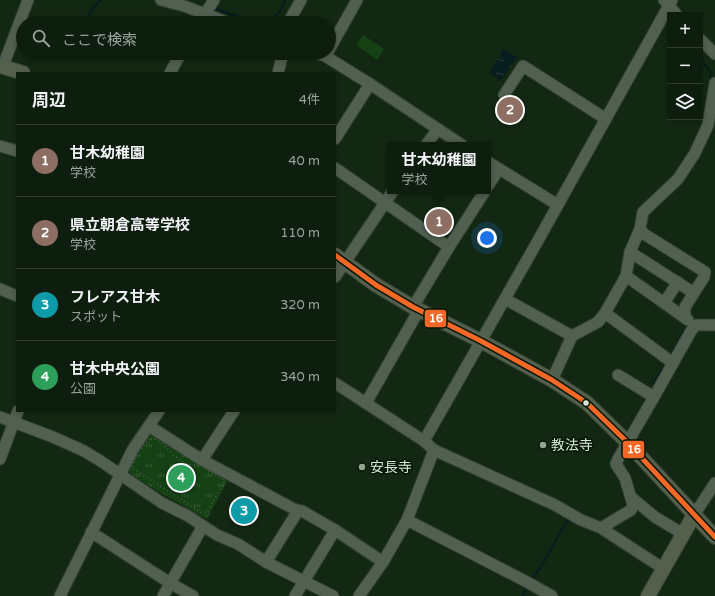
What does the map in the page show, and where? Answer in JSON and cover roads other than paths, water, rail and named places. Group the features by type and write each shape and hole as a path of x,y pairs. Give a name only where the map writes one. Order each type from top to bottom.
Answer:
{"main road":[{"path":"1,66 20,72"},
{"path":"340,259 376,285 416,309 481,341 552,380 587,403 627,442 715,537"},
{"path":"648,596 694,515"}],"street":[{"path":"21,16 28,0"},
{"path":"161,0 184,6 198,16"},
{"path":"202,16 214,0"},
{"path":"292,16 301,0"},
{"path":"336,33 356,0"},
{"path":"424,441 606,119 668,2 675,12"},
{"path":"1,66 16,29"},
{"path":"703,42 715,54"},
{"path":"171,72 177,60"},
{"path":"278,72 281,60"},
{"path":"334,60 457,142"},
{"path":"504,95 523,66 606,119"},
{"path":"552,380 572,336 598,322 605,313 626,276 630,252 639,231 643,212 678,179 695,153 708,125 715,83"},
{"path":"336,137 370,84"},
{"path":"428,142 438,130"},
{"path":"0,146 16,151"},
{"path":"491,164 558,205"},
{"path":"336,169 449,247"},
{"path":"491,181 499,169"},
{"path":"336,273 340,259 391,194"},
{"path":"366,404 449,247 483,194"},
{"path":"639,231 704,272 704,277 692,291 685,307 685,318"},
{"path":"630,252 692,291"},
{"path":"626,276 696,325 715,325"},
{"path":"664,303 678,282"},
{"path":"0,289 16,296"},
{"path":"505,299 572,336"},
{"path":"605,313 673,362"},
{"path":"601,528 631,510 633,505 632,498 625,478 616,464 673,362 696,325"},
{"path":"618,375 654,397"},
{"path":"336,384 424,441 434,450 555,505 582,520 601,528 664,569"},
{"path":"60,596 133,449 158,412"},
{"path":"202,460 233,412"},
{"path":"0,459 16,416"},
{"path":"0,417 16,416 78,448 99,460 162,503 188,516 217,535 238,544 266,562 287,571 333,596"},
{"path":"149,426 202,460 296,510 302,511 335,530 383,562"},
{"path":"359,596 383,562 407,520 434,450"},
{"path":"694,515 715,483"},
{"path":"632,498 655,517 683,534"},
{"path":"266,562 296,514 296,510"},
{"path":"407,520 530,583 552,596"},
{"path":"162,596 203,526"},
{"path":"294,596 335,530"},
{"path":"91,532 170,583 193,596"}],"water":[{"path":"504,49 517,57 501,81 489,73"}],"waterway":[{"path":"89,16 100,0"},
{"path":"276,16 285,0"},
{"path":"216,9 236,16"},
{"path":"703,63 710,71 711,83"},
{"path":"673,351 684,330"},
{"path":"653,384 661,370"},
{"path":"532,580 548,555 567,520 577,523"},
{"path":"522,596 528,586"}],"place":[{"name":"県立朝倉高等学校","path":"510,110"},
{"name":"甘木幼稚園","path":"439,222"},
{"name":"教法寺","path":"543,445"},
{"name":"安長寺","path":"362,467"},
{"name":"甘木中央公園","path":"181,478"},
{"name":"フレアス甘木","path":"244,511"}]}
